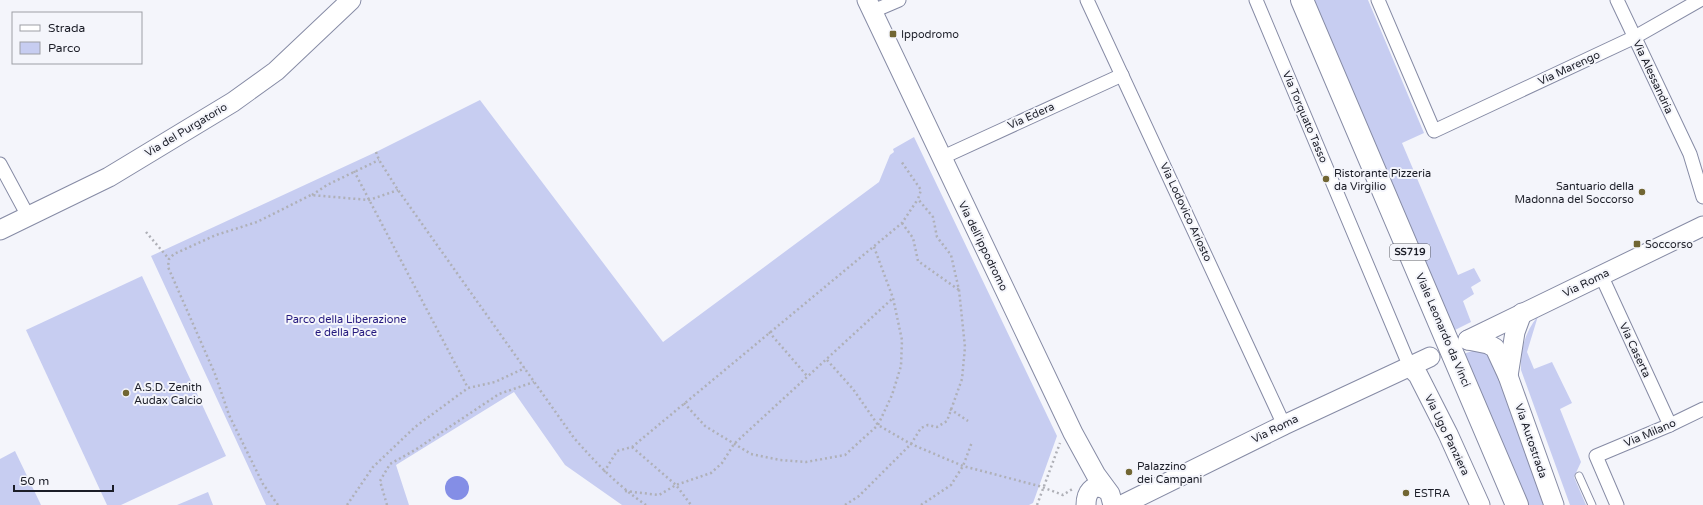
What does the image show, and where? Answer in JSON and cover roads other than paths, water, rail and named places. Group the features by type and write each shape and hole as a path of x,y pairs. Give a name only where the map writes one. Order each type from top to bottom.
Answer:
{"highway":[{"name":"Viale Leonardo da Vinci","path":"1302,0 1518,505"}],"street":[{"name":"Via del Purgatorio","path":"0,230 109,176 233,102 276,71 351,0"},
{"path":"869,6 899,0"},
{"name":"Via Lodovico Ariosto","path":"1087,0 1284,424"},
{"name":"Via Torquato Tasso","path":"1256,0 1410,367"},
{"name":"Via Marengo","path":"1378,0 1434,132 1635,38 1700,0"},
{"name":"Via Alessandria","path":"1617,0 1690,154 1703,197"},
{"name":"Via dell'ippodromo","path":"869,6 940,158 1073,433 1096,475 1120,501"},
{"name":"Via Edera","path":"940,158 1122,75"},
{"name":"Via Alessandria","path":"1690,154 1703,172"},
{"path":"0,164 28,216"},
{"name":"Via Roma","path":"1468,340 1703,226"},
{"name":"Via Caserta","path":"1601,275 1670,425"},
{"name":"Via Autostrada","path":"1508,376 1515,332 1522,313"},
{"name":"Via Autostrada","path":"1468,340 1488,344 1495,348 1508,376 1554,505"},
{"name":"Via Roma","path":"1086,504 1086,496 1090,490 1098,487 1120,501 1430,357"},
{"name":"Via Ugo Panziera","path":"1410,367 1418,375 1448,434 1480,505"},
{"name":"Via Milano","path":"1617,505 1596,456 1670,425 1703,409"}],"lane":[{"path":"1579,476 1592,505"}],"water":[{"path":"457,476 462,477 468,483 468,493 462,499 457,500 452,499 446,493 445,488 446,483 452,477"}],"place":[{"name":"Ippodromo","path":"893,34"},
{"name":"Ristorante Pizzeria da Virgilio","path":"1326,179"},
{"name":"Santuario della Madonna del Soccorso","path":"1642,192"},
{"name":"Soccorso","path":"1637,244"},
{"name":"A.S.D. Zenith Audax Calcio","path":"126,393"},
{"name":"Palazzino dei Campani","path":"1129,472"},
{"name":"ESTRA","path":"1406,493"}],"park label":[{"name":"Parco della Liberazione e della Pace","path":"346,325"}]}
